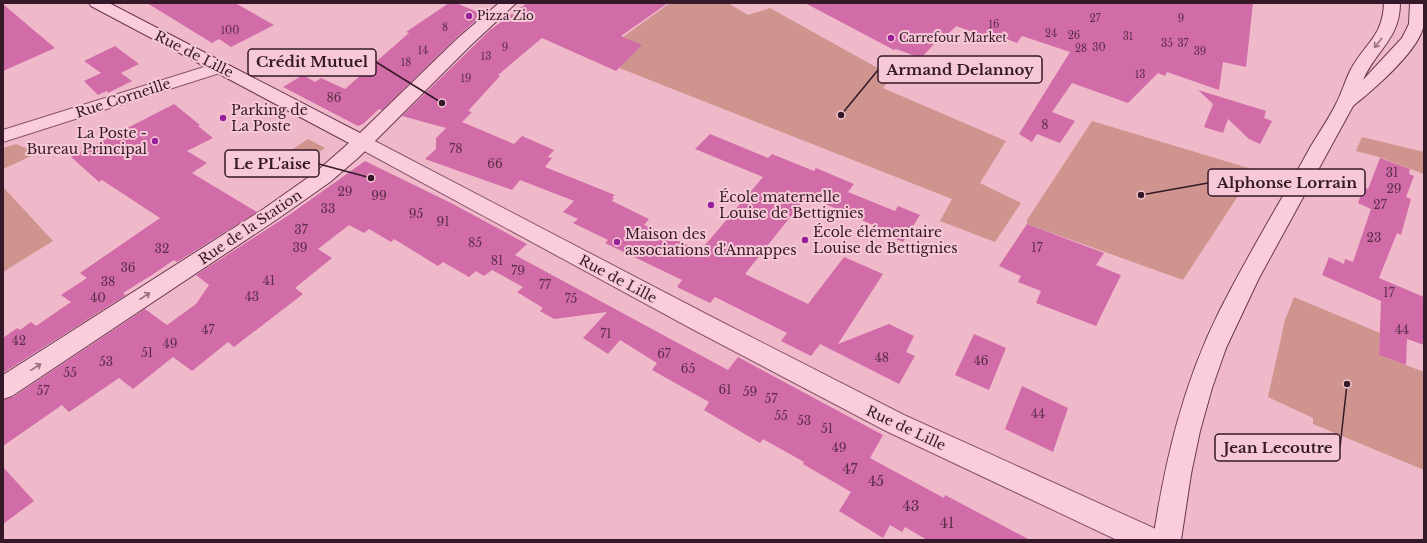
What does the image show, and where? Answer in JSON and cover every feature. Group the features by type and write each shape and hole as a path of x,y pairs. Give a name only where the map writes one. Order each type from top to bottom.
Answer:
{"street":[{"name":"Rue de Lille","path":"97,3 362,142 670,307 895,423 1148,540"},
{"name":"Rue de la Station","path":"3,388 269,215 323,177 362,142 464,42 508,3"},
{"path":"1167,540 1172,497 1180,454 1192,411 1221,331 1244,283 1346,102 1359,70 1391,24 1392,3"},
{"path":"1346,102 1372,82 1410,40 1417,24 1418,3"},
{"name":"Rue Corneille","path":"3,136 220,67"}],"shaded area":[{"path":"670,3 728,3 748,15 770,8 892,76 883,88 1006,141 980,183 1021,203 995,242 940,221 952,199 594,58"},
{"path":"1092,121 1255,170 1183,280 1027,224 1027,220"},
{"path":"1362,137 1424,152 1424,174 1379,157 1356,151"},
{"path":"308,139 325,148 310,159 293,149"},
{"path":"16,144 38,153 3,169 3,148"},
{"path":"3,187 53,241 3,272"},
{"path":"1294,297 1380,333 1379,355 1424,372 1424,470 1313,424 1313,418 1268,397 1285,320"}],"building":[{"path":"147,3 235,3 274,25 231,47 219,39 212,43"},
{"path":"449,3 456,3 477,12 480,17 457,37 382,110 379,109 363,124 358,126 283,87 303,75 315,82 321,78 345,89 409,33 406,32"},
{"path":"527,3 668,3 621,36 642,45 616,71 542,38 498,75 500,76 468,111 472,112 462,122 514,144 522,136 554,150 548,157 552,158 545,167 615,195 612,197 614,198 612,201 649,219 644,225 700,251 763,177 695,149 710,134 768,158 772,154 814,171 816,168 854,184 848,192 895,211 898,206 920,215 903,242 880,232 882,229 807,196 745,274 808,304 844,257 883,274 838,344 889,324 914,336 906,352 915,356 899,384 820,344 811,356 781,341 787,333 715,297 710,303 677,287 682,280 605,243 608,240 573,223 578,219 563,212 574,201 520,180 512,190 425,159 436,149 436,138 446,128 402,116 490,30"},
{"path":"805,3 1253,3 1246,67 1223,62 1219,90 1167,72 1165,76 1158,73 1128,103 1072,83 1052,112 1075,121 1060,143 1037,134 1032,142 1019,134 1070,52 1022,36 1017,43 1001,37 998,41 956,26 941,41 938,40 921,58 896,49 894,50"},
{"path":"3,4 30,27 55,48 3,71"},
{"path":"115,46 139,64 121,73 132,81 108,93 107,91 98,95 84,81 101,73 84,61"},
{"path":"1198,90 1266,111 1264,118 1272,121 1260,144 1249,139 1228,119 1223,133 1204,127 1213,104"},
{"path":"174,104 200,125 198,126 213,138 187,151 207,163 192,173 257,212 177,262 174,260 123,293 126,295 3,373 3,338 17,328 20,330 31,322 36,326 71,302 61,295 87,278 80,273 160,218 102,180 99,182 71,157"},
{"path":"1380,158 1410,169 1409,174 1414,176 1406,197 1411,199 1401,235 1397,233 1379,278 1424,297 1424,345 1407,339 1406,365 1379,355 1381,301 1322,275 1329,257 1344,264 1345,259 1353,262 1371,209 1358,203 1364,187 1368,189"},
{"path":"365,161 453,204 527,244 515,255 728,370 738,357 883,435 870,458 944,498 945,495 1030,540 927,540 905,527 902,532 890,525 883,538 839,511 851,492 803,464 804,462 763,439 760,443 704,410 709,402 652,370 657,363 620,340 608,354 583,338 607,312 554,319 540,311 543,308 517,292 523,287 492,270 484,276 476,271 469,277 443,262 438,266 394,239 391,242 369,229 364,233 349,225 318,249 332,258 295,288 303,294 234,347 228,342 192,371 173,357 133,389 119,378 69,412 62,405 3,446 3,400 13,397 145,309 167,325 196,304 209,285 196,275 289,215"},
{"path":"1027,224 1104,253 1096,265 1121,275 1096,326 1036,303 1041,291 1018,282 1021,276 999,266"},
{"path":"974,334 1006,348 989,390 955,375"},
{"path":"1022,386 1068,408 1053,452 1005,429"},
{"path":"3,467 34,501 3,524"}],"place":[{"name":"Pizza Zio","path":"469,16"},
{"name":"Carrefour Market","path":"891,38"},
{"name":"Crédit Mutuel","path":"442,103"},
{"name":"Armand Delannoy","path":"841,115"},
{"name":"Parking de La Poste","path":"223,118"},
{"name":"La Poste - Bureau Principal","path":"155,141"},
{"name":"Le PL'aise","path":"371,178"},
{"name":"Alphonse Lorrain","path":"1141,195"},
{"name":"École maternelle Louise de Bettignies","path":"711,205"},
{"name":"École élémentaire Louise de Bettignies","path":"805,240"},
{"name":"Maison des associations d'Annappes","path":"617,242"},
{"name":"Jean Lecoutre","path":"1347,384"}]}
